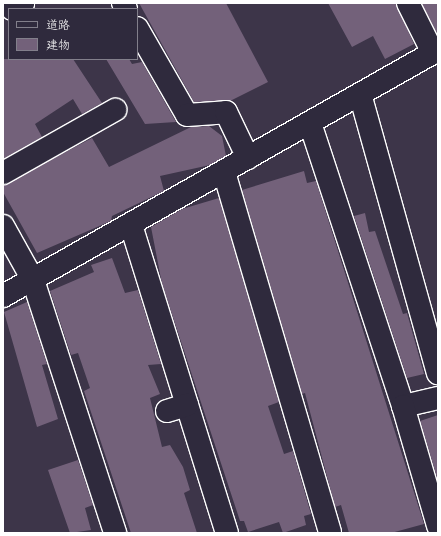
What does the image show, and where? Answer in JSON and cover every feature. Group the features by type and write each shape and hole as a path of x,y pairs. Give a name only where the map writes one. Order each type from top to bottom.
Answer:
{"street":[{"path":"14,8 23,3"},
{"path":"3,296 436,52 408,3"},
{"path":"138,30 187,115 226,112 248,158"},
{"path":"360,94 438,373"},
{"path":"3,173 115,110"},
{"path":"310,123 403,406 438,526"},
{"path":"224,172 330,533"},
{"path":"131,225 177,408 227,533"},
{"path":"3,226 33,280 115,533"},
{"path":"403,406 438,398"}],"building":[{"path":"139,3 226,3 268,82 230,101 194,102"},
{"path":"328,3 396,3 414,44 385,59 373,36 352,47"},
{"path":"438,3 438,31 436,32 422,4"},
{"path":"3,59 74,60 102,103 82,114 73,99 35,124 42,137 3,159"},
{"path":"107,60 130,60 132,64 142,62 176,122 145,124"},
{"path":"209,126 222,136 226,156 210,165 160,176 164,191 112,216 111,221 37,253 3,192 3,185 92,138 109,167 191,127"},
{"path":"304,171 307,183 316,181 424,524 391,533 349,533 341,505 335,507 305,393 302,394 242,190"},
{"path":"219,198 279,402 268,406 284,454 293,451 311,514 304,516 306,525 283,533 279,522 248,532 244,521 240,521 162,284 151,227 182,209"},
{"path":"365,213 369,232 375,231 403,314 407,313 424,374 407,378 354,216"},
{"path":"112,258 125,293 138,290 161,364 148,365 160,394 150,398 162,447 170,445 183,467 190,490 184,493 197,533 131,533 84,391 90,388 78,353 71,355 50,291 94,272 91,265"},
{"path":"27,302 47,364 42,365 58,419 37,427 4,312"},
{"path":"438,415 438,481 420,421"},
{"path":"78,460 93,505 85,508 91,530 70,533 48,470"}]}
